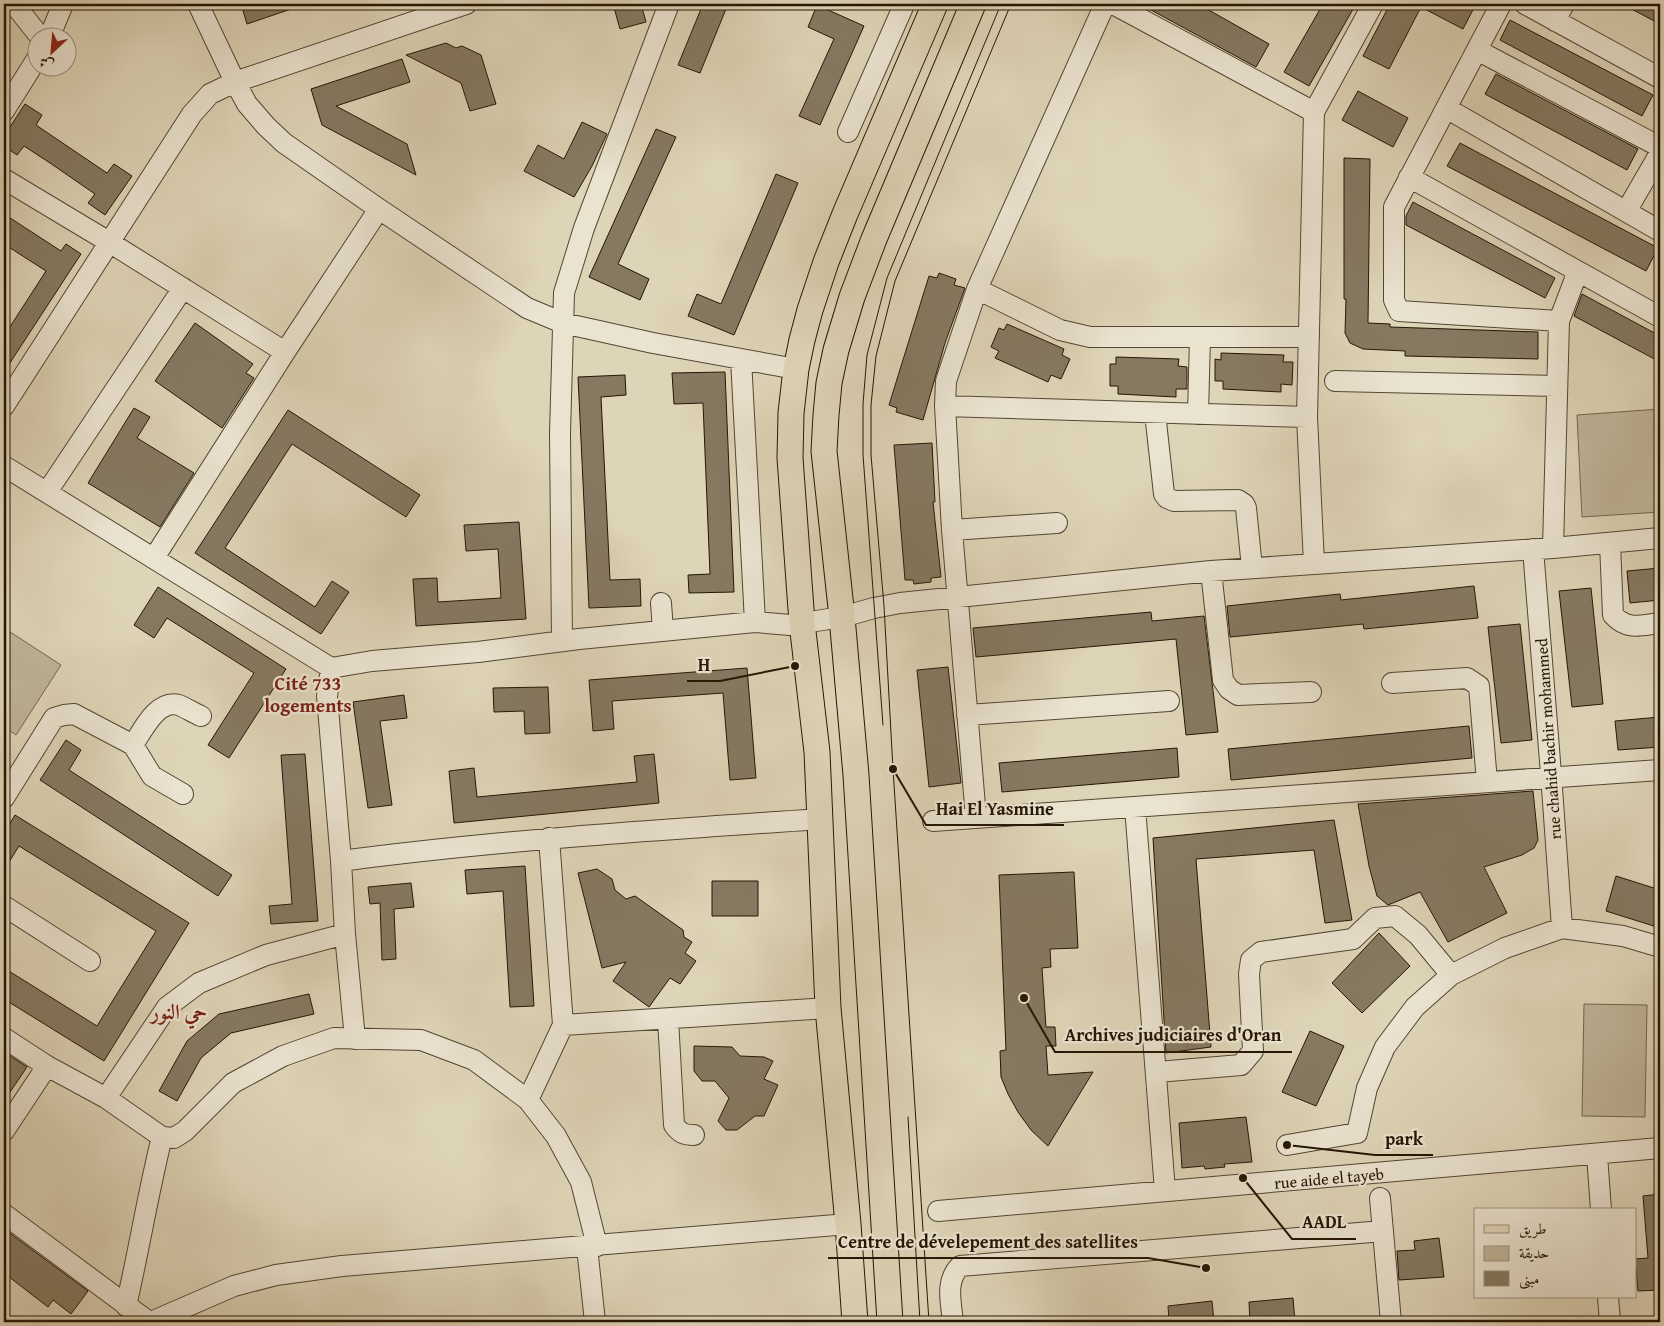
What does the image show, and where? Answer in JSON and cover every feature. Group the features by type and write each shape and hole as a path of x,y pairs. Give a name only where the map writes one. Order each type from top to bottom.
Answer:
{"main road":[{"path":"890,1322 856,775 842,617 824,450 828,390 843,324 874,239 973,4"},
{"path":"855,1322 828,1008 816,752 802,623 790,458 792,413 796,369 810,310 826,262 932,11"}],"street":[{"path":"14,4 33,28"},
{"path":"53,28 64,4"},
{"path":"198,4 247,104 284,143 527,308 564,323 653,343 796,369"},
{"path":"4,406 192,114 210,94 235,82 466,4"},
{"path":"562,641 560,433 564,293 584,228 669,4"},
{"path":"976,818 952,530 945,406 946,382 977,289 1105,4"},
{"path":"1113,4 1314,112"},
{"path":"1314,564 1307,417 1314,112 1373,4"},
{"path":"1501,4 1394,207 1394,300 1399,311 1559,321"},
{"path":"1525,4 1560,12 1660,78"},
{"path":"848,132 899,5 932,11"},
{"path":"1477,50 1660,147"},
{"path":"4,110 28,73"},
{"path":"1446,108 1627,210 1660,231"},
{"path":"1627,210 1660,153"},
{"path":"1409,177 1578,271 1658,310"},
{"path":"4,179 285,352"},
{"path":"154,558 285,352 380,209"},
{"name":"rue chahid bachir mohammed","path":"1562,928 1552,777 1543,549 1557,386 1559,321 1578,271"},
{"path":"47,492 183,288"},
{"path":"977,289 1060,330 1090,337 1309,337"},
{"path":"1198,414 1200,337"},
{"path":"741,359 755,622"},
{"path":"1335,381 1557,386"},
{"path":"945,406 1307,417"},
{"path":"1155,412 1164,494 1167,498 1174,501 1238,500 1244,504 1252,568"},
{"path":"4,466 331,668 372,661 478,652 562,641 755,622 790,625 842,617 884,606 1211,571 1543,549 1660,538"},
{"path":"952,530 1057,523"},
{"path":"1610,543 1613,615 1621,624 1630,626 1660,623"},
{"path":"1211,571 1223,680 1229,689 1238,695 1311,692"},
{"path":"661,603 663,631"},
{"path":"331,668 327,696 355,1039"},
{"path":"1392,683 1467,678 1479,686 1487,782"},
{"path":"967,715 1169,701"},
{"path":"134,745 157,710 166,706 178,705 201,716"},
{"path":"4,798 54,718 74,714 134,745 152,776 183,794"},
{"path":"933,821 1660,770"},
{"path":"1135,807 1165,1191"},
{"path":"341,861 428,849 549,838 820,819"},
{"path":"528,1100 563,1025 549,838"},
{"path":"4,906 90,961"},
{"path":"1157,1072 1241,1065 1254,1051 1249,974 1251,960 1261,952 1353,939 1375,918 1395,916 1418,935 1451,975"},
{"path":"1287,1145 1357,1133 1367,1088 1385,1047 1415,1007 1451,975 1505,948 1562,928 1623,936 1660,947"},
{"path":"106,1098 167,1007 200,983 266,955 345,934"},
{"path":"563,1025 828,1008"},
{"path":"668,1019 674,1125 684,1135 694,1135"},
{"path":"4,1038 47,1066 106,1098 162,1137 174,1138 185,1131 233,1083 283,1056 334,1038 421,1040 474,1060 528,1100 556,1136 581,1182 592,1246 595,1322"},
{"path":"4,1132 47,1066"},
{"path":"126,1306 149,1190 162,1137"},
{"name":"rue aide el tayeb","path":"938,1212 1660,1148"},
{"path":"1597,1155 1601,1208"},
{"path":"1380,1198 1391,1322"},
{"path":"4,1214 150,1322 234,1286 276,1275 342,1266 848,1224"},
{"path":"952,1322 950,1287 953,1273 960,1266 1383,1231"},
{"path":"1608,1298 1610,1322"}],"green space":[{"path":"1660,409 1660,512 1582,517 1577,415"},
{"path":"4,628 61,665 16,735 4,727"},
{"path":"1584,1004 1647,1005 1645,1117 1582,1116"}],"building":[{"path":"241,4 300,4 300,6 247,24"},
{"path":"613,4 641,4 646,22 620,29"},
{"path":"703,4 728,4 700,73 678,65"},
{"path":"1140,4 1198,4 1269,44 1256,67"},
{"path":"1323,4 1356,4 1309,86 1284,72"},
{"path":"1390,4 1476,4 1463,29 1421,7 1389,69 1363,56"},
{"path":"1622,4 1660,4 1660,24"},
{"path":"817,5 864,26 820,125 799,116 834,39 808,27"},
{"path":"1510,20 1653,95 1642,116 1500,40"},
{"path":"446,43 456,48 462,46 481,55 496,104 470,111 461,83 406,55"},
{"path":"402,59 410,82 336,106 407,144 416,175 322,125 311,89"},
{"path":"1496,74 1638,149 1627,170 1485,94"},
{"path":"1358,91 1408,118 1393,147 1342,120"},
{"path":"25,104 42,115 36,125 107,173 114,164 132,176 105,215 88,203 95,194 50,163 24,146 17,155 4,146 4,136"},
{"path":"582,122 607,134 592,166 574,197 524,171 538,145 564,159"},
{"path":"656,129 676,137 618,264 649,279 640,300 589,277"},
{"path":"1460,143 1658,248 1646,271 1447,166"},
{"path":"1344,158 1370,159 1368,323 1390,324 1390,327 1538,332 1538,359 1405,356 1405,351 1363,349 1350,343 1345,333"},
{"path":"776,174 798,183 734,335 688,316 697,294 721,304"},
{"path":"1413,202 1555,278 1545,298 1406,225 1406,216"},
{"path":"4,214 61,251 66,244 81,254 4,372 4,336 46,271 4,244"},
{"path":"939,273 956,279 954,285 965,288 945,343 923,420 896,412 897,408 889,405 929,276 937,278"},
{"path":"1582,294 1660,336 1660,362 1574,316"},
{"path":"195,323 253,364 246,373 254,378 222,428 155,381"},
{"path":"1007,324 1064,349 1062,355 1070,359 1061,379 1051,375 1048,382 995,358 999,351 991,347 999,328 1004,330"},
{"path":"1221,353 1284,355 1283,362 1293,362 1292,385 1281,384 1281,392 1223,389 1223,381 1215,381 1215,359 1221,360"},
{"path":"1116,357 1179,359 1178,366 1187,367 1187,389 1176,389 1176,397 1118,394 1118,386 1110,386 1110,364 1116,364"},
{"path":"725,372 734,592 689,593 688,575 710,574 703,403 674,404 672,373"},
{"path":"625,375 626,395 601,397 610,580 640,579 641,606 589,608 578,377"},
{"path":"134,408 150,417 137,438 194,473 160,527 88,483"},
{"path":"288,410 420,495 406,517 292,444 225,548 315,607 332,581 349,592 321,634 195,553"},
{"path":"932,443 935,502 933,502 941,577 931,578 931,582 914,584 913,580 905,580 894,445"},
{"path":"519,522 526,619 416,626 413,579 437,578 438,602 501,598 498,549 466,551 464,525"},
{"path":"1660,568 1660,600 1630,603 1627,571"},
{"path":"1474,586 1478,618 1364,629 1363,624 1230,637 1227,606 1340,594 1341,600"},
{"path":"158,587 286,669 229,758 208,745 254,673 167,618 154,638 134,625"},
{"path":"1591,588 1603,704 1572,707 1559,591"},
{"path":"1151,612 1152,621 1204,616 1218,732 1186,735 1176,639 976,657 973,628"},
{"path":"1520,624 1532,740 1501,743 1488,627"},
{"path":"948,667 961,783 929,787 917,670"},
{"path":"747,668 756,778 730,780 723,693 612,701 614,729 593,731 589,680"},
{"path":"548,687 550,733 525,734 524,711 494,712 493,688"},
{"path":"404,695 407,718 380,721 392,805 368,808 353,702"},
{"path":"1660,717 1660,747 1618,750 1615,721"},
{"path":"1469,726 1472,758 1231,780 1228,749"},
{"path":"66,740 81,750 69,770 232,875 218,896 40,780"},
{"path":"1177,748 1179,777 1002,792 999,763"},
{"path":"305,754 318,921 271,924 269,906 292,904 281,755"},
{"path":"654,754 659,803 454,823 449,771 474,768 477,797 637,782 634,756"},
{"path":"1533,791 1538,840 1534,848 1522,855 1484,867 1507,913 1448,942 1420,892 1388,905 1377,896 1369,866 1358,804"},
{"path":"15,815 189,923 104,1061 4,999 4,968 97,1026 156,931 19,846 4,870 4,834"},
{"path":"1334,820 1352,920 1325,923 1314,850 1196,859 1211,1047 1166,1053 1153,838"},
{"path":"525,866 534,1006 510,1007 503,891 467,894 465,870"},
{"path":"597,869 612,879 615,890 626,899 635,896 683,930 684,937 692,942 685,953 696,961 680,984 670,978 649,1007 613,981 626,962 602,968 578,873"},
{"path":"1074,872 1078,948 1050,949 1051,967 1042,968 1046,1027 1055,1027 1056,1046 1046,1046 1048,1075 1093,1072 1048,1146 1031,1130 1018,1112 1001,1077 1000,1051 1006,1050 999,875"},
{"path":"1616,876 1660,890 1660,928 1606,911"},
{"path":"712,881 758,881 758,916 712,916"},
{"path":"411,883 414,907 394,909 396,959 382,960 380,903 370,904 368,887"},
{"path":"1379,933 1410,966 1362,1013 1332,983"},
{"path":"309,994 314,1014 231,1033 201,1058 177,1101 159,1091 187,1041 219,1014"},
{"path":"1310,1031 1344,1046 1316,1106 1282,1092"},
{"path":"694,1046 732,1047 740,1056 764,1057 773,1061 764,1079 778,1085 764,1116 755,1116 737,1130 726,1130 718,1121 729,1098 715,1081 702,1081 694,1071"},
{"path":"4,1052 27,1067 4,1101"},
{"path":"1246,1117 1252,1162 1224,1164 1225,1167 1205,1169 1204,1166 1182,1168 1179,1123"},
{"path":"1660,1194 1660,1290 1638,1291 1636,1259 1648,1258 1643,1196"},
{"path":"4,1229 88,1291 71,1314 53,1300 48,1307 4,1273"},
{"path":"1439,1238 1444,1277 1399,1280 1397,1251 1415,1250 1414,1241"},
{"path":"1293,1298 1295,1322 1250,1322 1249,1302"},
{"path":"1212,1301 1214,1322 1169,1322 1168,1306"}],"tram line":[{"path":"883,725 863,455 863,404 867,355 887,278 1001,4"},
{"path":"929,1322 884,606 871,455 871,405 876,356 895,281 1011,4"},
{"path":"908,1117 920,1322"}],"place":[{"name":"H","path":"795,666"},
{"name":"Hai El Yasmine","path":"893,769"},
{"name":"Archives judiciaires d'Oran","path":"1024,998"},
{"name":"park","path":"1287,1145"},
{"name":"AADL","path":"1243,1178"},
{"name":"Centre de dévelepement des satellites","path":"1206,1268"}],"district":[{"name":"Cité 733 logements","path":"308,694"},
{"name":"حي النور","path":"179,1011"}]}
